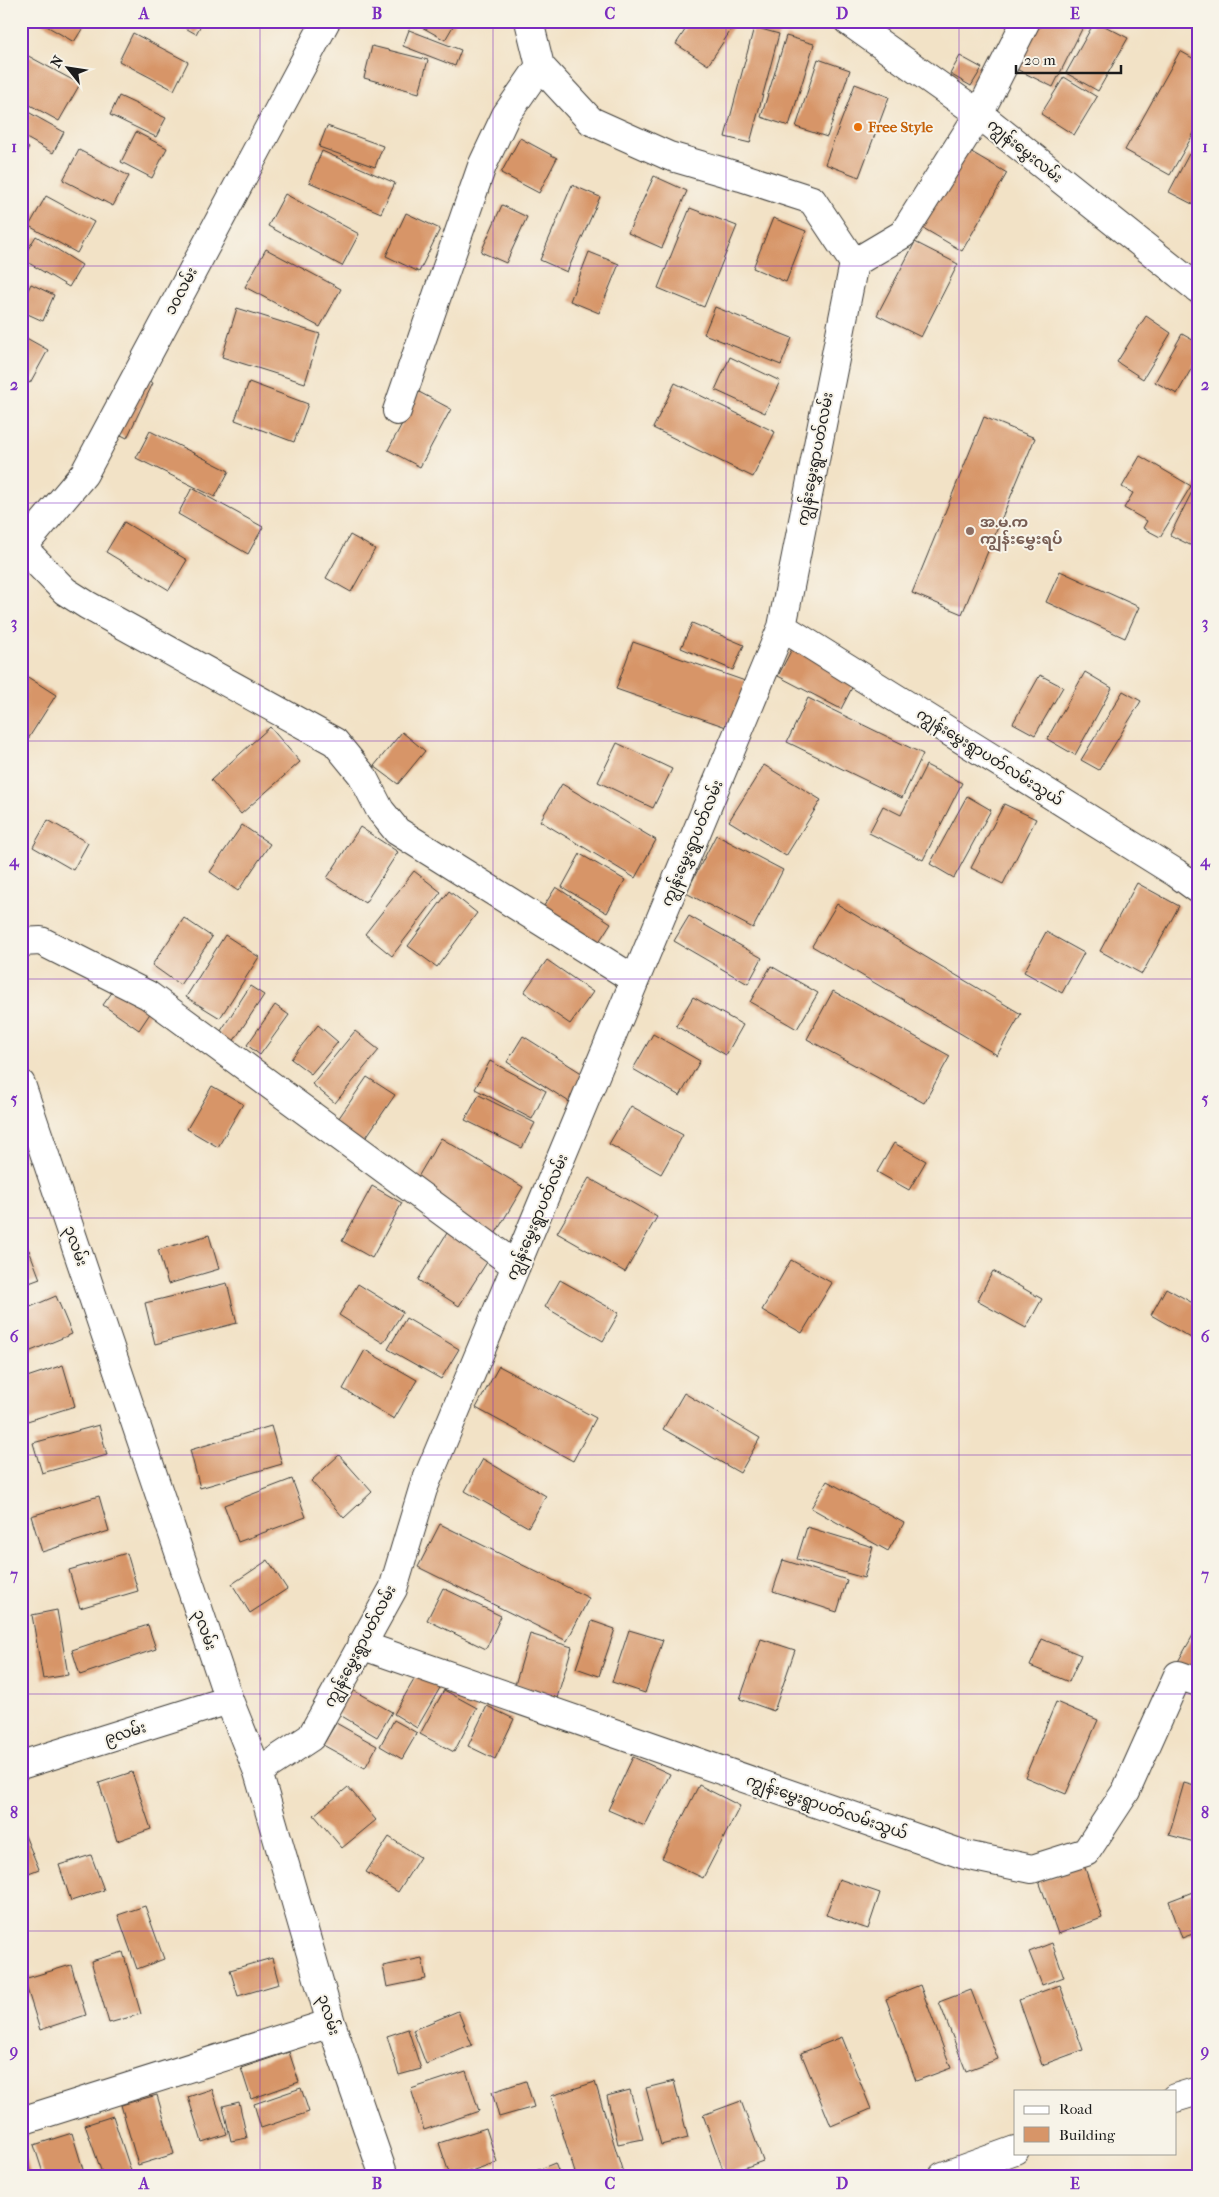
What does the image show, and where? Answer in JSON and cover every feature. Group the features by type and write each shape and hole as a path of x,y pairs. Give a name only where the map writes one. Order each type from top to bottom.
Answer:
{"street":[{"name":"၁၀လမ်း","path":"22,549 84,474 326,21"},
{"path":"529,21 540,66 591,121 668,156 812,200 854,263 903,234 979,114 1026,21"},
{"name":"ကျွန်းမွှေးလမ်း","path":"848,21 979,114 1198,288"},
{"path":"397,410 482,166 506,115 540,66"},
{"name":"ကျွန်းမွှေးရွာပတ်လမ်း","path":"258,1772 311,1737 393,1589 424,1489 782,627 854,263"},
{"path":"22,549 65,591 87,605 336,742 362,775 380,810 397,831 635,980"},
{"name":"ကျွန်းမွှေးရွာပတ်လမ်းသွယ်","path":"782,627 1176,873 1198,889"},
{"path":"21,942 41,942 148,995 516,1266"},
{"name":"၃လမ်း","path":"21,1084 229,1700 258,1772 331,2023 384,2176"},
{"name":"ကျွန်းမွှေးရွာပတ်လမ်းသွယ်","path":"361,1645 965,1855 1032,1869 1086,1852 1126,1791 1178,1675 1198,1682"},
{"name":"၉လမ်း","path":"21,1765 229,1700"},
{"path":"21,2121 331,2023"},
{"path":"1176,2098 1198,2091"},
{"path":"943,2176 1014,2150"}],"building":[{"path":"38,21 87,21 74,42"},
{"path":"173,21 203,21 196,34"},
{"path":"411,21 456,21 445,40"},
{"path":"691,21 737,21 708,65 676,44"},
{"path":"1032,21 1086,21 1053,87 1010,66"},
{"path":"1095,21 1128,38 1098,91 1066,73"},
{"path":"754,27 779,34 750,143 725,137"},
{"path":"409,30 461,50 455,66 403,46"},
{"path":"133,33 188,62 174,90 119,61"},
{"path":"786,36 814,44 789,126 761,117"},
{"path":"372,46 428,60 419,93 364,78"},
{"path":"1180,51 1198,61 1198,126 1170,175 1125,150"},
{"path":"21,52 80,84 59,121 21,100"},
{"path":"960,56 982,68 971,86 950,74"},
{"path":"818,59 850,70 827,137 796,127"},
{"path":"1064,77 1097,97 1074,135 1041,114"},
{"path":"855,84 889,97 859,177 825,164"},
{"path":"119,96 166,118 156,137 110,115"},
{"path":"21,108 64,132 53,153 21,135"},
{"path":"327,126 383,146 375,167 319,147"},
{"path":"136,132 167,148 152,178 121,162"},
{"path":"520,138 557,158 539,193 501,173"},
{"path":"21,143 29,148 21,162"},
{"path":"963,147 1007,173 962,251 918,225"},
{"path":"79,150 129,176 113,206 63,180"},
{"path":"322,151 395,183 381,213 309,182"},
{"path":"1189,154 1198,159 1198,207 1169,192"},
{"path":"654,176 687,191 662,248 628,233"},
{"path":"572,185 600,197 567,272 540,260"},
{"path":"285,194 359,234 342,266 268,226"},
{"path":"46,196 94,222 77,253 29,226"},
{"path":"502,205 527,217 506,263 481,252"},
{"path":"690,208 737,226 704,307 658,288"},
{"path":"406,213 440,229 419,272 386,256"},
{"path":"773,218 806,231 786,282 753,268"},
{"path":"36,236 82,265 69,287 22,259"},
{"path":"915,242 958,264 921,337 877,315"},
{"path":"266,249 341,289 320,327 245,287"},
{"path":"589,252 619,264 599,313 570,301"},
{"path":"31,284 54,295 43,321 21,311 21,304"},
{"path":"715,307 792,338 781,365 704,334"},
{"path":"237,308 320,334 305,383 222,357"},
{"path":"1146,316 1171,333 1143,379 1117,362"},
{"path":"1182,334 1198,343 1198,357 1177,394 1155,382"},
{"path":"21,335 48,350 30,383 21,378"},
{"path":"730,357 780,381 765,413 715,390"},
{"path":"140,377 153,383 127,438 115,432"},
{"path":"249,382 308,404 294,442 235,420"},
{"path":"675,383 775,432 753,477 653,428"},
{"path":"419,392 451,409 420,467 388,450"},
{"path":"984,417 1035,438 962,614 912,593"},
{"path":"150,431 229,471 215,497 136,458"},
{"path":"1140,456 1191,486 1160,537 1143,528 1147,521 1124,508 1133,493 1122,487"},
{"path":"1196,484 1198,485 1198,549 1170,535"},
{"path":"192,488 263,527 248,554 178,514"},
{"path":"124,522 187,560 169,590 106,552"},
{"path":"350,535 375,549 351,592 326,578"},
{"path":"1060,571 1139,607 1125,638 1046,602"},
{"path":"692,623 744,645 733,670 681,648"},
{"path":"633,642 748,682 732,729 616,689"},
{"path":"794,645 857,678 841,709 778,676"},
{"path":"1085,672 1112,688 1075,755 1047,739"},
{"path":"23,674 56,695 21,750 21,677"},
{"path":"1040,675 1063,687 1035,735 1013,723"},
{"path":"1123,691 1141,701 1099,770 1081,760"},
{"path":"808,698 923,754 902,798 787,742"},
{"path":"270,727 300,762 241,814 211,780"},
{"path":"402,732 425,751 398,784 374,766"},
{"path":"617,743 672,769 653,808 598,782"},
{"path":"764,765 821,800 786,856 729,821"},
{"path":"926,765 962,783 923,860 869,833 883,806 901,815"},
{"path":"562,784 656,840 635,878 540,821"},
{"path":"967,796 991,810 954,878 930,864"},
{"path":"1004,804 1036,819 1003,884 971,868"},
{"path":"48,820 88,843 73,870 33,847"},
{"path":"242,825 270,844 238,891 210,872"},
{"path":"360,827 398,852 365,903 327,878"},
{"path":"716,835 783,870 753,928 686,893"},
{"path":"580,854 625,880 607,913 562,887"},
{"path":"414,871 441,892 392,956 365,934"},
{"path":"1137,883 1179,906 1142,974 1100,951"},
{"path":"556,887 611,923 595,948 540,912"},
{"path":"449,891 477,913 437,967 408,946"},
{"path":"837,904 1021,1014 997,1055 812,946"},
{"path":"689,916 762,958 748,984 674,941"},
{"path":"184,918 212,937 180,985 152,965"},
{"path":"1046,932 1084,953 1062,993 1024,972"},
{"path":"225,935 259,957 220,1018 186,997"},
{"path":"547,960 593,992 570,1024 524,992"},
{"path":"771,966 818,993 797,1029 750,1002"},
{"path":"118,984 153,1009 139,1030 103,1005"},
{"path":"250,986 264,995 231,1045 217,1037"},
{"path":"833,991 950,1056 924,1103 807,1039"},
{"path":"693,997 743,1025 726,1055 676,1026"},
{"path":"275,1005 289,1015 260,1055 247,1045"},
{"path":"318,1025 338,1042 311,1074 291,1059"},
{"path":"355,1031 379,1050 335,1103 312,1084"},
{"path":"653,1034 700,1061 680,1096 633,1069"},
{"path":"523,1036 591,1079 574,1105 507,1062"},
{"path":"490,1061 546,1091 532,1119 475,1089"},
{"path":"367,1077 395,1095 360,1146 332,1128"},
{"path":"212,1086 243,1104 218,1147 187,1129"},
{"path":"479,1095 535,1123 522,1148 465,1120"},
{"path":"631,1106 683,1135 661,1174 609,1144"},
{"path":"441,1138 523,1187 494,1236 412,1187"},
{"path":"894,1143 926,1161 909,1190 877,1172"},
{"path":"589,1178 657,1217 625,1272 557,1233"},
{"path":"372,1186 402,1203 372,1258 342,1241"},
{"path":"447,1233 489,1259 459,1306 418,1280"},
{"path":"209,1235 219,1269 168,1284 158,1250"},
{"path":"29,1250 40,1279 21,1286 21,1252"},
{"path":"791,1260 832,1283 802,1333 762,1310"},
{"path":"993,1271 1042,1299 1026,1328 977,1301"},
{"path":"560,1280 619,1313 603,1341 545,1307"},
{"path":"227,1283 237,1323 155,1344 145,1303"},
{"path":"358,1284 403,1312 383,1343 339,1315"},
{"path":"1166,1288 1198,1306 1198,1342 1151,1315"},
{"path":"56,1296 72,1334 21,1355 21,1311"},
{"path":"406,1318 459,1349 441,1379 388,1349"},
{"path":"365,1350 417,1380 394,1419 343,1389"},
{"path":"63,1365 75,1406 21,1423 21,1379"},
{"path":"499,1366 596,1418 573,1461 476,1408"},
{"path":"684,1393 760,1438 740,1473 663,1429"},
{"path":"99,1425 107,1455 42,1473 33,1443"},
{"path":"271,1426 282,1464 200,1488 190,1450"},
{"path":"339,1455 372,1492 344,1518 311,1481"},
{"path":"483,1459 546,1496 528,1527 465,1491"},
{"path":"292,1479 306,1517 238,1542 224,1505"},
{"path":"827,1481 904,1523 888,1551 811,1508"},
{"path":"99,1496 109,1531 42,1552 31,1516"},
{"path":"440,1524 589,1598 567,1641 418,1567"},
{"path":"807,1527 873,1547 864,1578 797,1559"},
{"path":"127,1553 138,1591 80,1608 69,1570"},
{"path":"268,1560 287,1589 250,1613 232,1584"},
{"path":"783,1560 847,1580 837,1612 773,1591"},
{"path":"443,1588 501,1616 486,1649 427,1620"},
{"path":"57,1610 68,1675 43,1679 32,1615"},
{"path":"592,1621 615,1629 599,1676 576,1668"},
{"path":"148,1625 156,1649 80,1675 72,1650"},
{"path":"629,1630 663,1640 645,1693 612,1682"},
{"path":"1196,1630 1198,1631 1198,1677 1176,1665"},
{"path":"530,1634 572,1647 557,1698 515,1685"},
{"path":"761,1639 795,1650 774,1711 740,1699"},
{"path":"1042,1639 1081,1655 1069,1682 1030,1666"},
{"path":"418,1673 441,1686 417,1728 394,1714"},
{"path":"349,1688 392,1712 377,1737 335,1712"},
{"path":"444,1690 477,1708 454,1752 420,1734"},
{"path":"1056,1702 1098,1720 1066,1794 1025,1777"},
{"path":"487,1706 514,1719 495,1759 468,1746"},
{"path":"394,1720 417,1733 402,1759 380,1746"},
{"path":"336,1723 377,1746 365,1768 323,1745"},
{"path":"633,1757 670,1774 645,1826 608,1810"},
{"path":"132,1772 151,1829 117,1841 99,1783"},
{"path":"1184,1783 1198,1787 1198,1843 1169,1835"},
{"path":"699,1785 740,1806 703,1878 662,1858"},
{"path":"348,1787 376,1820 342,1848 314,1815"},
{"path":"21,1826 39,1869 21,1876"},
{"path":"389,1837 420,1857 398,1892 366,1872"},
{"path":"91,1855 104,1890 71,1901 59,1865"},
{"path":"1084,1865 1102,1918 1058,1934 1039,1881"},
{"path":"839,1879 880,1893 868,1929 826,1915"},
{"path":"1198,1890 1198,1932 1182,1938 1169,1901"},
{"path":"145,1906 164,1959 137,1969 118,1915"},
{"path":"1052,1943 1064,1977 1042,1985 1029,1952"},
{"path":"123,1952 141,2014 109,2023 91,1961"},
{"path":"272,1958 279,1984 238,1996 230,1970"},
{"path":"422,1958 426,1979 387,1987 383,1966"},
{"path":"71,1965 86,2015 40,2030 24,1979"},
{"path":"920,1985 951,2068 916,2081 886,1999"},
{"path":"1060,1985 1083,2050 1042,2065 1019,2000"},
{"path":"971,1990 998,2059 966,2071 939,2002"},
{"path":"458,2011 472,2045 426,2064 413,2030"},
{"path":"408,2029 421,2069 399,2075 387,2036"},
{"path":"842,2037 871,2109 831,2126 801,2053"},
{"path":"289,2052 299,2082 251,2099 241,2068"},
{"path":"466,2071 479,2111 424,2130 411,2089"},
{"path":"526,2081 534,2107 499,2117 492,2092"},
{"path":"674,2081 688,2138 661,2145 646,2088"},
{"path":"595,2082 624,2176 576,2176 551,2096"},
{"path":"301,2088 309,2112 261,2128 254,2104"},
{"path":"212,2089 227,2134 202,2142 188,2097"},
{"path":"630,2090 643,2139 618,2144 607,2096"},
{"path":"157,2095 174,2154 138,2165 121,2105"},
{"path":"741,2101 763,2161 725,2175 703,2115"},
{"path":"239,2102 247,2138 231,2141 223,2106"},
{"path":"113,2116 132,2174 126,2176 103,2176 85,2125"},
{"path":"486,2128 497,2162 457,2176 450,2176 439,2143"},
{"path":"72,2133 85,2176 44,2176 34,2145"},
{"path":"22,2144 31,2176 21,2176"},
{"path":"555,2163 560,2176 529,2176 528,2174"}],"place":[{"name":"Free Style","path":"858,127"},
{"name":"အ.မ.က ကျွန်းမွှေးရပ်","path":"970,531"}]}
